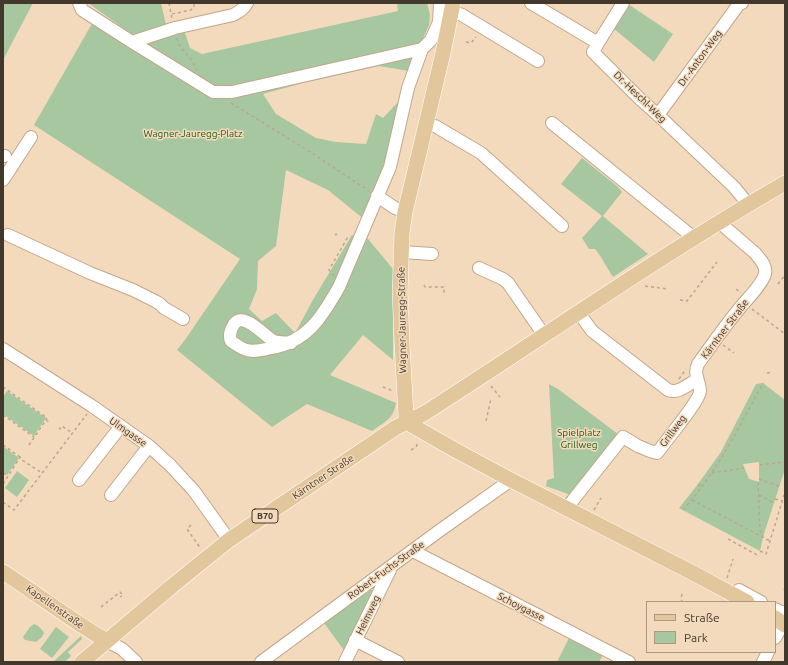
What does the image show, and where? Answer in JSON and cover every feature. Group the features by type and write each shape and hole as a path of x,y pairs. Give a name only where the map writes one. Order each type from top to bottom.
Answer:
{"main road":[{"name":"Wagner-Jauregg-Straße","path":"409,421 406,416 405,408 402,344 400,292 402,252 400,210 426,124 443,53 448,6"},
{"name":"Kärntner Straße","path":"82,662 229,540 376,441 425,413 719,222 785,183"},
{"path":"409,421 413,426 512,480 745,601"},
{"name":"Kapellenstraße","path":"3,572 107,642"}],"street":[{"path":"71,3 81,6 132,42 213,92 232,92 422,49"},
{"path":"132,42 175,28 233,15 241,11 247,3"},
{"path":"531,3 598,43 623,3"},
{"name":"Dr.-Anton-Weg","path":"658,115 739,4 742,3"},
{"path":"291,343 311,328 329,305 339,287 390,166 408,88 422,49 431,40 448,6 538,61"},
{"name":"Dr.-Heschl-Weg","path":"598,43 593,52 640,99 734,187 748,204"},
{"path":"552,123 694,238"},
{"path":"426,124 435,126 481,153 562,226"},
{"path":"3,180 31,137"},
{"path":"377,196 400,210"},
{"name":"Kärntner Straße","path":"698,380 695,372 698,364 762,281 766,273 763,262 755,253 719,222"},
{"path":"8,235 149,298 183,319"},
{"path":"402,252 432,254"},
{"path":"479,268 503,279 508,283 544,335"},
{"path":"579,313 592,331 668,390 673,392 677,391 698,380"},
{"name":"Ulmgasse","path":"3,349 149,446 170,465 194,491 229,540"},
{"name":"Grillweg","path":"567,509 623,437 638,446 657,453 696,402 700,392 698,380"},
{"path":"79,480 121,426"},
{"path":"111,495 149,446"},
{"name":"Robert-Fuchs-Straße","path":"262,662 444,528 512,480"},
{"name":"Schoygasse","path":"413,551 629,662"},
{"name":"Heimweg","path":"345,662 391,567"},
{"path":"682,567 707,573 759,601"},
{"path":"776,610 781,612 782,620 776,635"},
{"path":"355,640 398,662"},
{"path":"107,642 122,649 136,662"},
{"path":"763,662 768,653"}],"path":[{"path":"169,3 178,42 183,51 193,62 198,74 198,82"},
{"path":"171,15 191,10 194,7 194,3"},
{"path":"466,42 471,43 476,37"},
{"path":"213,92 312,153 377,196"},
{"path":"680,300 687,301 717,262"},
{"path":"778,284 785,275"},
{"path":"424,285 425,287 444,287 444,295"},
{"path":"645,286 668,289"},
{"path":"745,302 749,307 785,334"},
{"path":"716,340 734,353"},
{"path":"767,373 772,372"},
{"path":"683,510 702,488 726,451 763,383"},
{"path":"491,386 500,397"},
{"path":"3,387 47,418 46,420 49,422"},
{"path":"383,387 395,392"},
{"path":"486,421 491,399"},
{"path":"3,502 14,510 89,411"},
{"path":"3,415 34,437"},
{"path":"29,445 46,420"},
{"path":"58,428 60,429 62,426 72,433"},
{"path":"411,450 416,447 420,440"},
{"path":"3,445 42,473"},
{"path":"3,484 21,457"},
{"path":"760,465 785,462"},
{"path":"711,473 744,468"},
{"path":"3,472 8,476"},
{"path":"759,478 779,486"},
{"path":"758,482 760,531 763,537"},
{"path":"698,484 702,488"},
{"path":"760,551 766,554 785,492"},
{"path":"759,495 774,503"},
{"path":"594,510 601,498"},
{"path":"775,499 782,500"},
{"path":"692,500 770,541"},
{"path":"191,525 187,529 203,552"},
{"path":"728,539 759,556"},
{"path":"728,578 733,559"},
{"path":"101,607 120,592 123,595 120,596"},
{"path":"682,594 682,601"}],"green space":[{"path":"3,3 33,3 3,60"},
{"path":"88,3 161,3 166,25 133,35"},
{"name":"Wagner-Jauregg-Platz","path":"397,3 427,3 430,15 429,25 409,71 379,66 303,83 263,94 276,114 316,138 336,142 366,144 376,114 383,118 401,99 389,157 365,220 328,190 286,170 276,246 258,261 257,289 249,309 262,321 276,313 295,333 352,235 368,239 393,269 393,360 363,335 330,375 396,403 395,409 387,420 372,431 307,404 272,427 177,350 240,259 34,125 94,20 132,42 164,29 185,33 190,48 202,54 398,11"},
{"path":"628,4 673,34 654,62 613,28"},
{"path":"582,158 617,186 622,192 603,216 648,254 613,277 599,254 595,249 589,249 582,238 602,216 561,184"},
{"path":"763,383 785,400 785,469 763,537 760,551 679,508 721,452 756,384","holes":["759,462 759,482 749,479 743,464"]},
{"name":"Spielplatz Grillweg","path":"549,384 558,389 618,434 571,495 546,486 547,480 554,478"},
{"path":"7,391 46,418 34,436 3,414 3,397"},
{"path":"3,446 19,458 7,475 3,472"},
{"path":"17,471 29,480 17,497 5,488"},
{"path":"371,590 374,590 346,653 324,623"},
{"path":"34,624 40,627 44,633 42,637 36,642 25,640 23,637"},
{"path":"56,627 69,637 52,658 40,649"},
{"path":"81,636 82,639 68,652 71,656 65,662 53,662"},
{"path":"570,636 604,653 599,662 557,662"}]}
